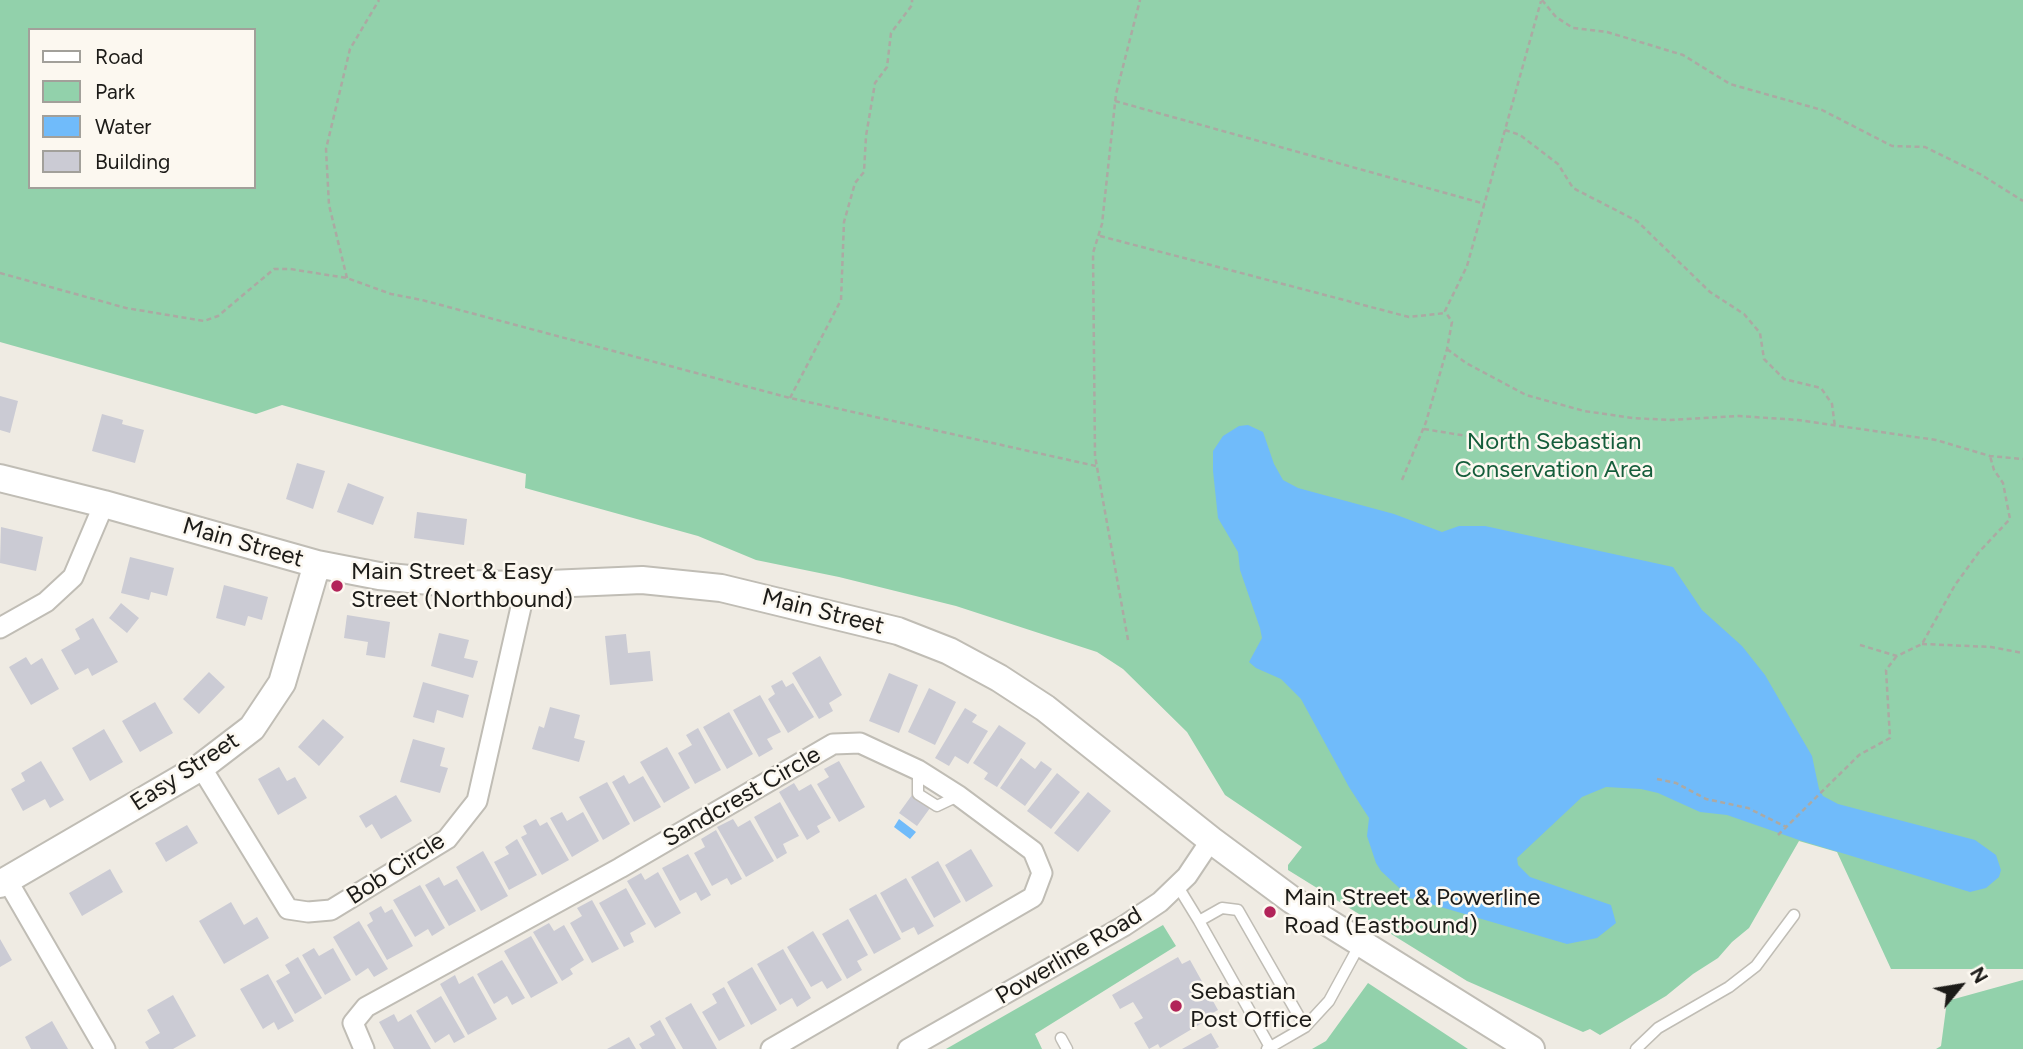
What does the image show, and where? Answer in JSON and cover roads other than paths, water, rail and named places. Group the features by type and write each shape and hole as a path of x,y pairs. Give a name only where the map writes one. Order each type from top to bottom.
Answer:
{"street":[{"name":"Main Street","path":"0,478 104,504 317,564 379,576 460,584 526,586 642,580 721,587 898,631 949,651 999,678 1045,708 1211,840 1292,900 1531,1049"},
{"path":"0,628 46,602 73,578 104,504"},
{"name":"Easy Street","path":"3,882 201,767 252,728 282,683 317,564"},
{"name":"Bob Circle","path":"201,767 288,909 308,912 331,910 447,839 477,801 526,586"},
{"name":"Sandcrest Circle","path":"364,1049 354,1023 366,1007 631,862 833,744 860,743 918,770 959,796 1033,852 1042,873 1033,897 771,1049"},
{"name":"Powerline Road","path":"908,1049 1124,926 1160,902 1187,876 1211,840"},
{"path":"3,882 105,1049"}],"lane":[{"path":"1177,885 1268,1048 1305,1027 1329,1001 1360,943"},
{"path":"1199,921 1222,908 1238,910 1305,1027"},
{"path":"1636,1049 1658,1028 1729,987 1755,966 1794,915"},
{"path":"1061,1038 1067,1049"}],"water":[{"path":"1248,425 1263,432 1274,464 1283,480 1298,488 1394,514 1442,532 1459,526 1485,526 1673,567 1702,610 1742,646 1765,675 1812,756 1823,796 1838,804 1975,840 1996,855 2001,870 1999,877 1986,888 1970,892 1727,815 1700,812 1658,793 1606,787 1582,797 1517,858 1518,865 1530,877 1611,905 1616,923 1597,938 1567,944 1410,898 1376,863 1367,836 1369,818 1301,699 1281,679 1249,662 1262,638 1240,570 1238,552 1218,518 1213,471 1213,451 1223,436 1239,426"},
{"path":"899,819 916,832 910,839 894,827"}],"place":[{"name":"Main Street & Easy Street (Northbound)","path":"337,586"},
{"name":"Main Street & Powerline Road (Eastbound)","path":"1270,912"},
{"name":"Sebastian Post Office","path":"1176,1006"}],"park label":[{"name":"North Sebastian Conservation Area","path":"1554,456"}]}
